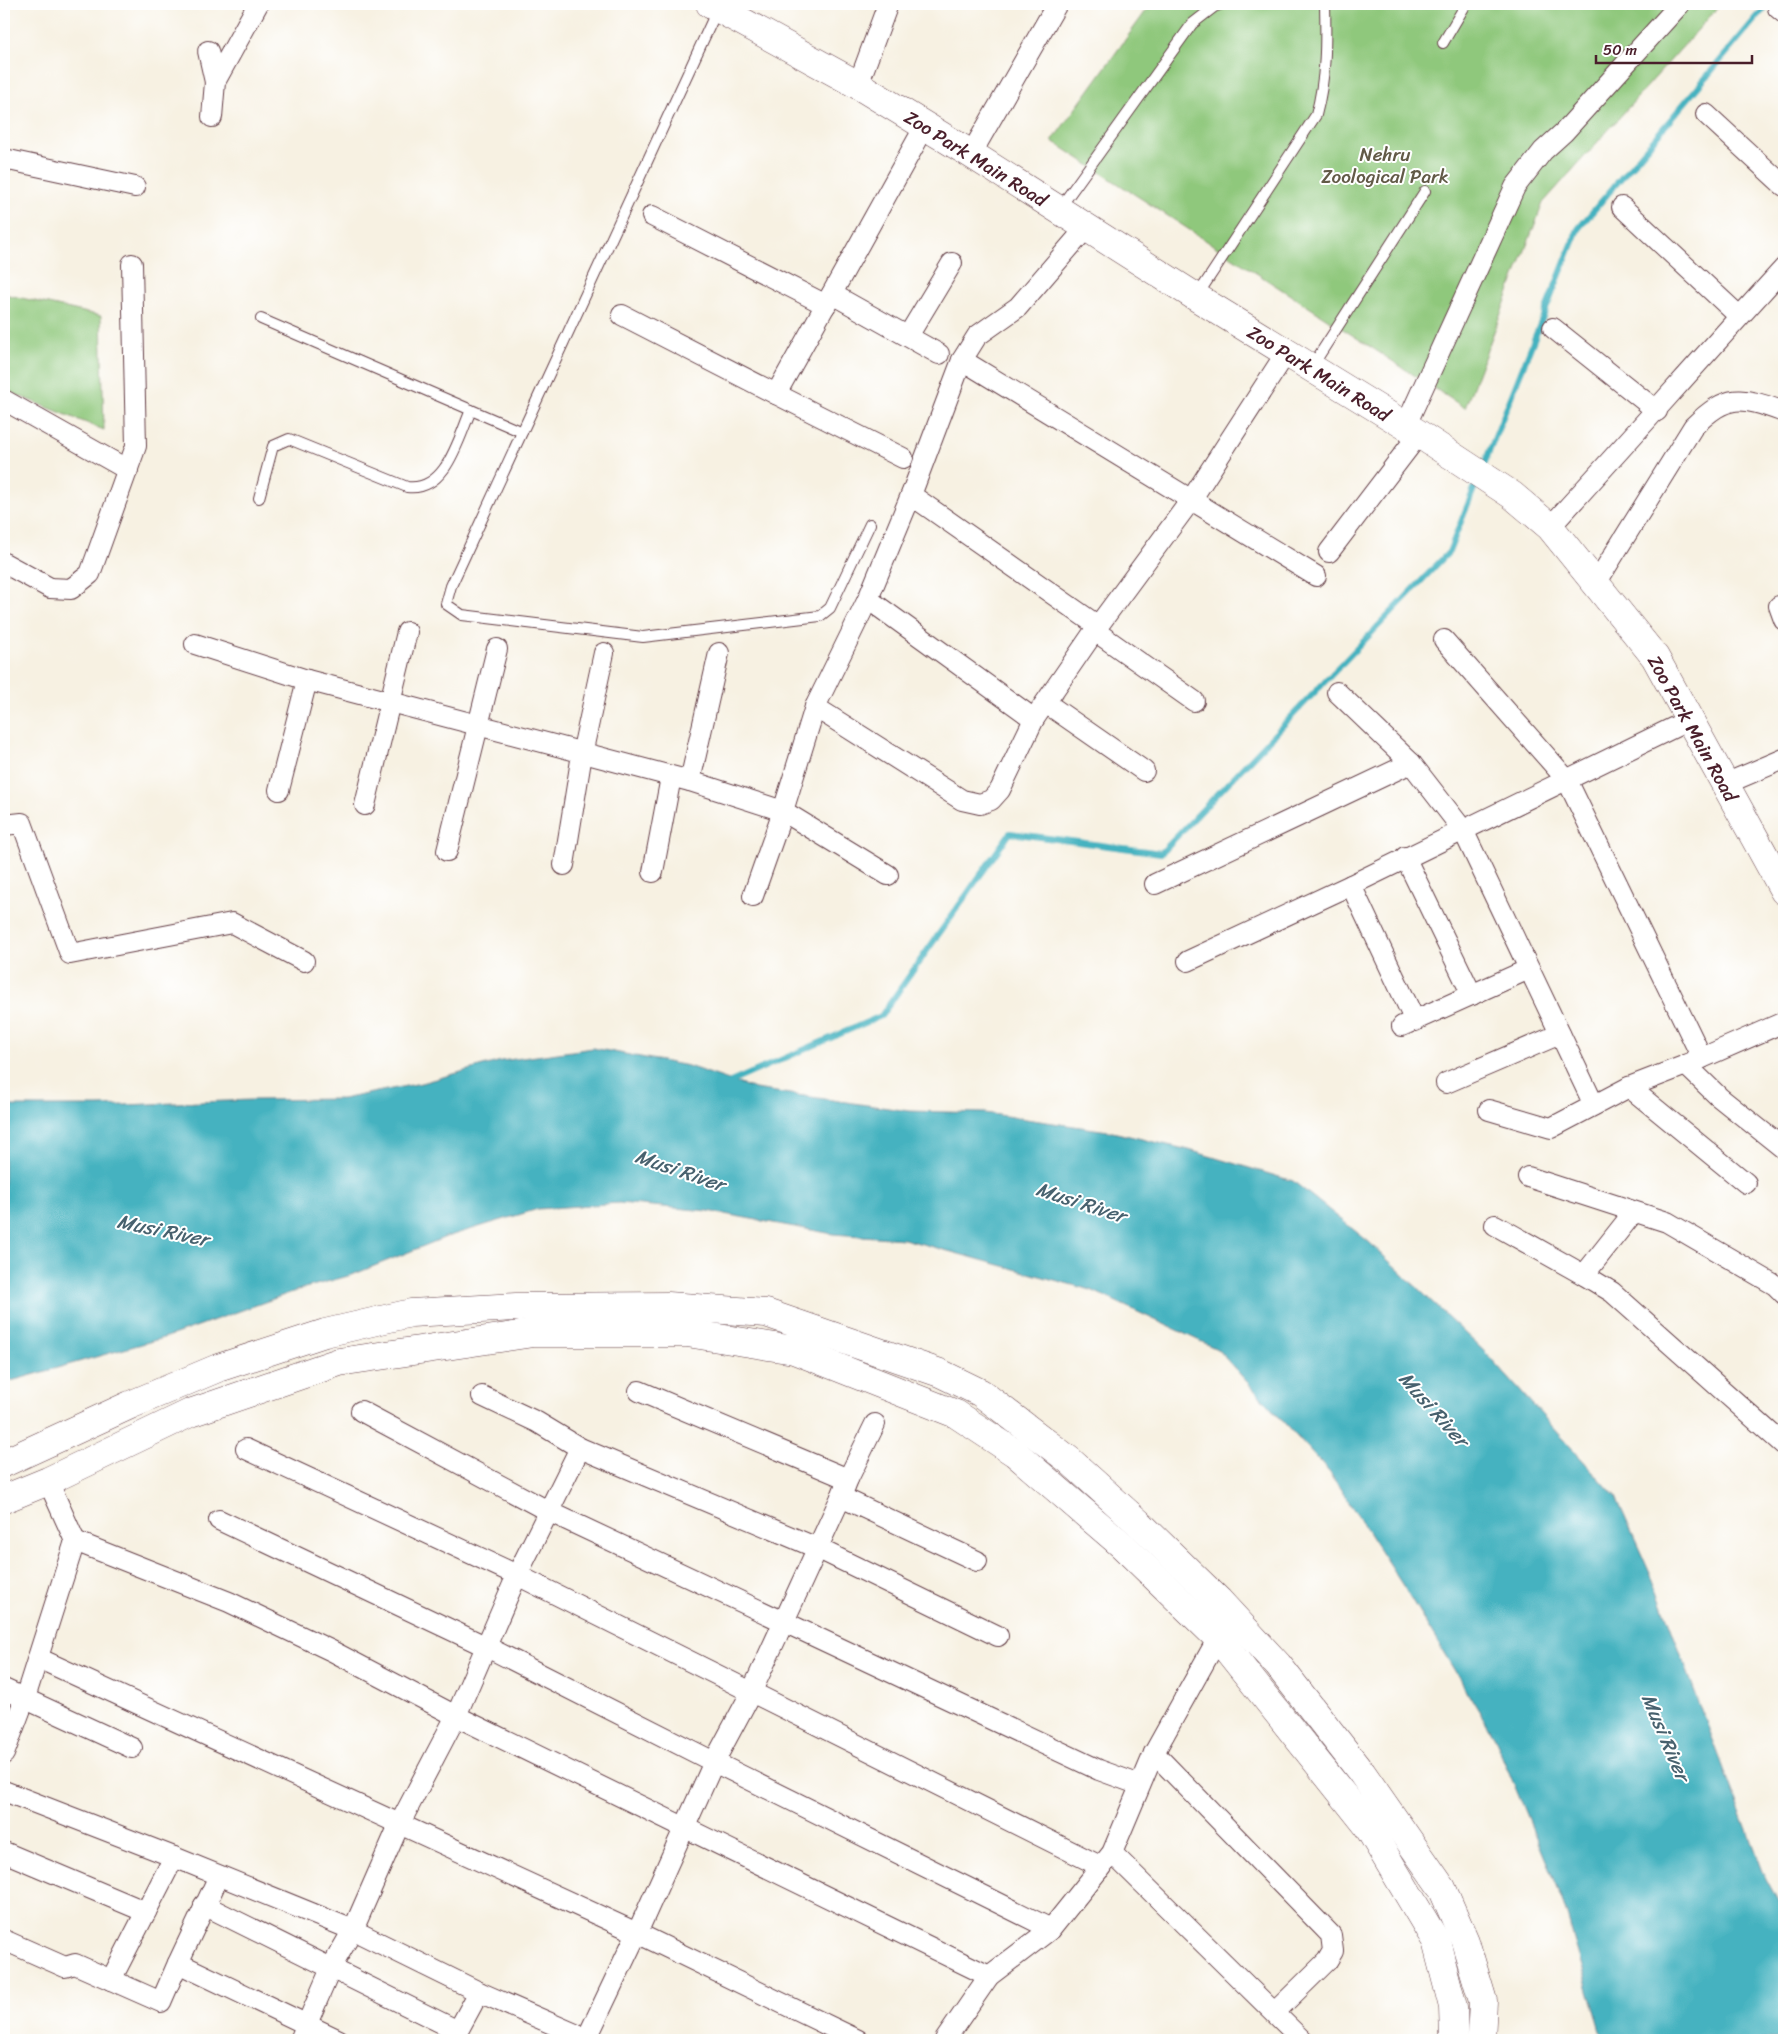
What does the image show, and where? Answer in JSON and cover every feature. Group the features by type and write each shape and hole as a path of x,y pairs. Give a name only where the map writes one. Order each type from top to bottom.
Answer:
{"street":[{"path":"215,82 258,4"},
{"path":"858,85 888,4"},
{"path":"971,154 1056,4"},
{"path":"1329,552 1412,431 1515,186 1544,151 1564,132 1680,4"},
{"name":"Zoo Park Main Road","path":"714,6 858,85 971,154 1512,495 1550,527 1655,657 1784,891"},
{"path":"208,51 215,82 212,117"},
{"path":"1706,114 1784,186"},
{"path":"776,394 925,126"},
{"path":"4,159 135,188"},
{"path":"1622,207 1739,316"},
{"path":"652,216 908,336 939,354"},
{"path":"753,896 815,707 868,599 912,495 962,360 977,336 1018,307 1086,228"},
{"path":"908,336 952,263"},
{"path":"4,563 50,588 71,589 90,574 136,446 132,264"},
{"path":"1550,527 1657,411 1739,316 1780,281"},
{"path":"622,315 902,458"},
{"path":"1553,328 1657,411"},
{"path":"815,707 962,800 980,804 991,800 1000,790 1034,719 1191,500 1286,353"},
{"path":"962,360 1316,576"},
{"path":"4,400 128,470"},
{"path":"1595,585 1693,427 1710,411 1727,401 1750,400 1784,412"},
{"path":"912,495 1194,701"},
{"path":"868,599 1034,719"},
{"path":"365,805 407,632"},
{"path":"1444,640 1567,780 1694,1061 1719,1097 1784,1149"},
{"path":"195,644 307,680 480,724 582,754 680,779 782,811 888,875"},
{"path":"447,851 480,724 497,649"},
{"path":"564,866 582,754 604,653"},
{"path":"653,872 718,653"},
{"path":"279,790 307,680"},
{"path":"1337,692 1411,763 1463,830 1594,1105"},
{"path":"1046,703 1144,771"},
{"path":"1188,961 1351,885 1689,720"},
{"path":"1725,784 1784,759"},
{"path":"1155,884 1411,763"},
{"path":"4,825 22,823 70,954 232,923 304,961"},
{"path":"1405,857 1472,995"},
{"path":"1351,885 1408,1024 1529,969"},
{"path":"1489,1110 1551,1128 1629,1087 1784,1022"},
{"path":"1446,1083 1560,1034"},
{"path":"1629,1087 1746,1182"},
{"path":"1528,1177 1633,1213 1667,1222 1775,1285 1784,1294"},
{"path":"1584,1275 1633,1213"},
{"path":"1495,1225 1612,1292 1784,1445"},
{"path":"4,1464 130,1405 218,1368 325,1333 411,1313 516,1307 658,1306 766,1313 940,1373 981,1393 1069,1460 1191,1574 1278,1665 1362,1773 1442,1888 1465,1941 1483,2001 1482,2040"},
{"path":"4,1499 48,1481 190,1413 339,1362 533,1333 687,1334 794,1350 956,1414 1015,1453 1122,1545 1218,1638 1367,1825 1436,1941 1453,2007 1454,2040"},
{"path":"639,1391 845,1488 977,1561"},
{"path":"482,1396 537,1422 580,1448 817,1548 998,1636"},
{"path":"361,1411 548,1511 1099,1770 1140,1785"},
{"path":"4,1791 354,1930 479,1992 587,2040 714,1762 751,1693 875,1424"},
{"path":"303,2032 332,1966 354,1930 400,1825 456,1716 517,1575 580,1448"},
{"path":"246,1449 517,1575 751,1693 1107,1860 1275,2012 1302,2040"},
{"path":"4,1754 25,1698 76,1541 48,1481"},
{"path":"219,1520 487,1646 714,1762 1051,1928"},
{"path":"76,1541 229,1602 332,1651 456,1716 684,1829 989,1976"},
{"path":"945,2040 989,1976 1051,1928 1107,1860 1154,1753 1218,1638"},
{"path":"38,1658 637,1933 858,2040"},
{"path":"4,1689 132,1748"},
{"path":"1154,1753 1331,1934 1333,1951 1327,1961 1275,2012"},
{"path":"4,1852 146,1912"},
{"path":"111,1980 174,1857"},
{"path":"4,1940 65,1967 75,1964 161,2002 219,1876"},
{"path":"204,1905 332,1966 456,2036 479,1992"},
{"path":"178,1963 303,2032 339,2040"}],"lane":[{"path":"1059,210 1192,24 1214,7 1222,4"},
{"path":"1196,297 1316,115 1323,88 1326,54 1325,4"},
{"path":"1443,43 1466,4"},
{"path":"714,6 451,586 446,604 462,615 643,637 820,616 830,608 870,524"},
{"path":"1311,369 1425,191"},
{"path":"261,319 522,432"},
{"path":"259,498 273,446 289,439 407,488 420,489 433,482 443,472 471,410"}],"green space":[{"name":"Nehru Zoological Park","path":"1151,4 1721,4 1543,203 1465,408 1052,141"},
{"path":"4,294 101,316 104,430 4,390"}],"water":[{"name":"Musi River","path":"593,1048 688,1066 755,1089 909,1111 985,1113 1108,1131 1189,1150 1293,1181 1369,1242 1486,1353 1616,1497 1653,1580 1763,1873 1784,1912 1784,2040 1604,2040 1562,1900 1493,1734 1407,1592 1330,1473 1217,1349 1091,1290 904,1239 833,1234 708,1211 619,1203 538,1209 446,1237 352,1275 301,1289 170,1336 4,1383 4,1106 99,1106 251,1100 342,1099 421,1083 501,1061"}],"waterway":[{"path":"1483,467 1578,229 1768,4"},
{"path":"726,1084 881,1016 1010,833 1161,853 1449,552 1477,481"}]}
